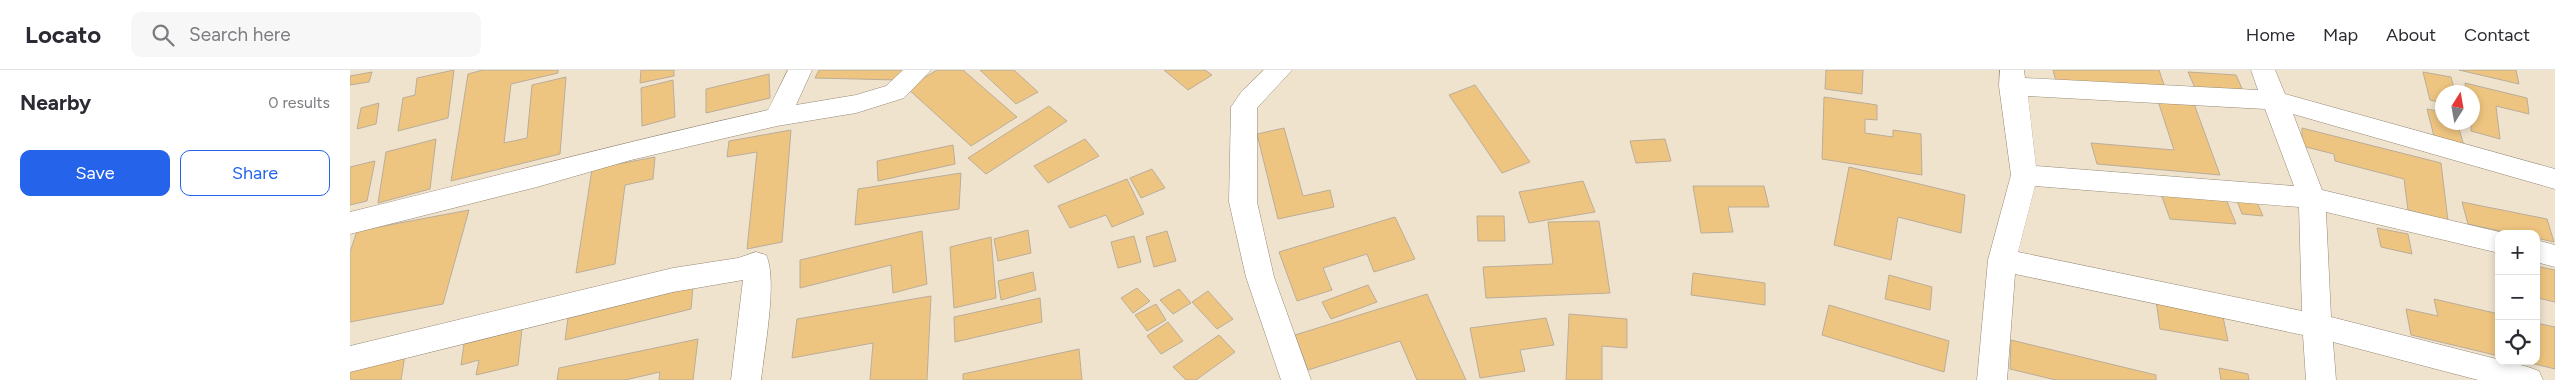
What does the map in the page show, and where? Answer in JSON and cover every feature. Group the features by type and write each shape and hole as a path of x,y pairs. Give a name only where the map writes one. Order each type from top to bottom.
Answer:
{"street":[{"path":"777,117 800,70"},
{"path":"350,223 537,176 631,150 777,117 856,104 895,92 919,70"},
{"path":"1280,70 1251,97 1244,107 1244,202 1260,277 1296,380"},
{"path":"2263,70 2312,198 2316,326 2321,380"},
{"path":"1992,380 2002,260 2024,175 2012,78 2275,100 2555,179"},
{"path":"2024,175 2312,198 2495,241"},
{"path":"2540,253 2555,256"},
{"path":"2002,260 2316,326 2528,380"},
{"path":"350,359 664,282 740,269 756,263 757,281 746,380"}],"building":[{"path":"454,70 448,118 398,131 403,98 415,95 417,78"},
{"path":"483,70 558,70 558,73 511,84 504,143 527,138 532,85 566,77 560,154 451,181 468,74"},
{"path":"641,70 674,70 674,76 640,83"},
{"path":"819,70 903,70 898,80 815,78"},
{"path":"937,70 963,70 1017,117 971,146 907,88"},
{"path":"980,70 1014,70 1038,92 1016,104"},
{"path":"1164,70 1205,70 1212,75 1188,90"},
{"path":"1826,70 1863,70 1862,94 1825,89"},
{"path":"2053,70 2159,70 2165,88 2056,81"},
{"path":"2459,70 2516,70 2519,84"},
{"path":"372,72 369,82 350,85 350,76"},
{"path":"2188,72 2236,75 2244,93 2196,90"},
{"path":"2423,72 2451,77 2453,85 2435,85 2435,101 2430,100"},
{"path":"769,74 770,98 706,113 706,89"},
{"path":"673,80 675,117 642,126 641,88"},
{"path":"1475,85 1530,162 1502,173 1449,95"},
{"path":"2480,87 2527,98 2529,114 2496,106 2500,139 2471,131 2480,130"},
{"path":"1824,97 1877,105 1877,120 1865,119 1865,133 1893,137 1893,130 1921,134 1922,175 1822,159"},
{"path":"2157,98 2193,101 2220,175 2097,164 2091,143 2174,150"},
{"path":"379,103 376,124 357,129 361,108"},
{"path":"1049,106 1067,121 986,174 968,158"},
{"path":"2427,109 2435,111 2435,130 2459,130 2464,146 2435,140"},
{"path":"1284,128 1303,196 1330,190 1334,207 1278,219 1257,134"},
{"path":"2302,128 2441,163 2448,221 2408,210 2404,179 2335,161 2334,154 2302,146"},
{"path":"791,130 782,242 747,249 757,152 727,157 729,141"},
{"path":"436,139 430,189 378,203 386,152"},
{"path":"1085,139 1099,156 1048,183 1034,166"},
{"path":"1665,139 1671,161 1636,163 1630,141"},
{"path":"953,145 955,164 878,181 877,161"},
{"path":"655,157 653,179 625,185 615,264 576,273 592,169"},
{"path":"375,161 367,201 350,205 350,167"},
{"path":"1849,167 1965,195 1961,233 1898,217 1891,260 1834,245"},
{"path":"1152,169 1165,188 1141,198 1130,178"},
{"path":"961,173 959,209 855,225 858,189"},
{"path":"1127,179 1144,214 1112,227 1106,215 1070,228 1058,206"},
{"path":"1583,181 1595,212 1529,223 1519,192"},
{"path":"1693,186 1764,186 1769,207 1728,207 1733,232 1701,233"},
{"path":"2161,194 2226,199 2236,224 2170,219"},
{"path":"2236,198 2256,200 2263,216 2242,214"},
{"path":"2462,202 2547,219 2554,242 2540,239 2540,230 2496,230 2468,224"},
{"path":"469,210 443,304 350,322 350,252 357,231"},
{"path":"1477,216 1504,216 1505,241 1478,241"},
{"path":"1395,217 1415,259 1374,272 1367,254 1323,268 1332,290 1297,301 1279,252"},
{"path":"1599,221 1610,293 1486,298 1483,267 1553,264 1548,222"},
{"path":"2377,228 2408,234 2412,254 2381,247"},
{"path":"1028,230 1031,253 998,261 994,239"},
{"path":"922,231 927,284 893,293 891,265 800,288 800,260"},
{"path":"1167,231 1176,261 1154,267 1146,237"},
{"path":"1134,236 1141,262 1118,268 1111,242"},
{"path":"991,237 996,298 954,308 950,247"},
{"path":"2540,267 2555,270 2555,302 2540,298"},
{"path":"1033,272 1036,290 1001,300 998,281"},
{"path":"1693,273 1765,283 1765,305 1691,295"},
{"path":"1889,275 1932,287 1930,310 1885,299"},
{"path":"1368,285 1377,302 1331,319 1322,302"},
{"path":"693,287 691,309 565,340 568,318"},
{"path":"1137,288 1150,301 1133,313 1121,298"},
{"path":"1179,289 1191,303 1173,314 1160,300"},
{"path":"1208,291 1233,319 1217,329 1192,302"},
{"path":"1427,294 1466,380 1417,380 1400,341 1308,370 1295,335"},
{"path":"931,296 927,380 870,380 873,343 792,358 797,319"},
{"path":"1040,298 1042,322 955,342 954,317"},
{"path":"2434,299 2495,313 2495,355 2411,335 2406,309 2438,316"},
{"path":"2156,300 2222,312 2228,341 2160,329"},
{"path":"1156,304 1166,320 1147,331 1135,315"},
{"path":"1829,305 1949,341 1944,372 1822,335"},
{"path":"1569,314 1627,319 1627,348 1602,346 1602,380 1566,380"},
{"path":"1546,318 1554,345 1520,350 1525,371 1480,378 1470,328"},
{"path":"1168,322 1183,341 1161,354 1147,336"},
{"path":"2540,324 2555,327 2555,369 2539,365"},
{"path":"522,329 518,365 476,375 479,360 461,365 464,344"},
{"path":"1219,335 1235,352 1196,380 1186,380 1173,367"},
{"path":"698,339 693,380 659,380 660,372 625,380 557,380 559,368"},
{"path":"2011,340 2156,375 2156,380 2056,380 2010,369"},
{"path":"1079,349 1082,380 963,380 963,374"},
{"path":"405,355 401,380 350,380 350,370"},
{"path":"2219,368 2248,374 2249,380 2221,380"}]}
